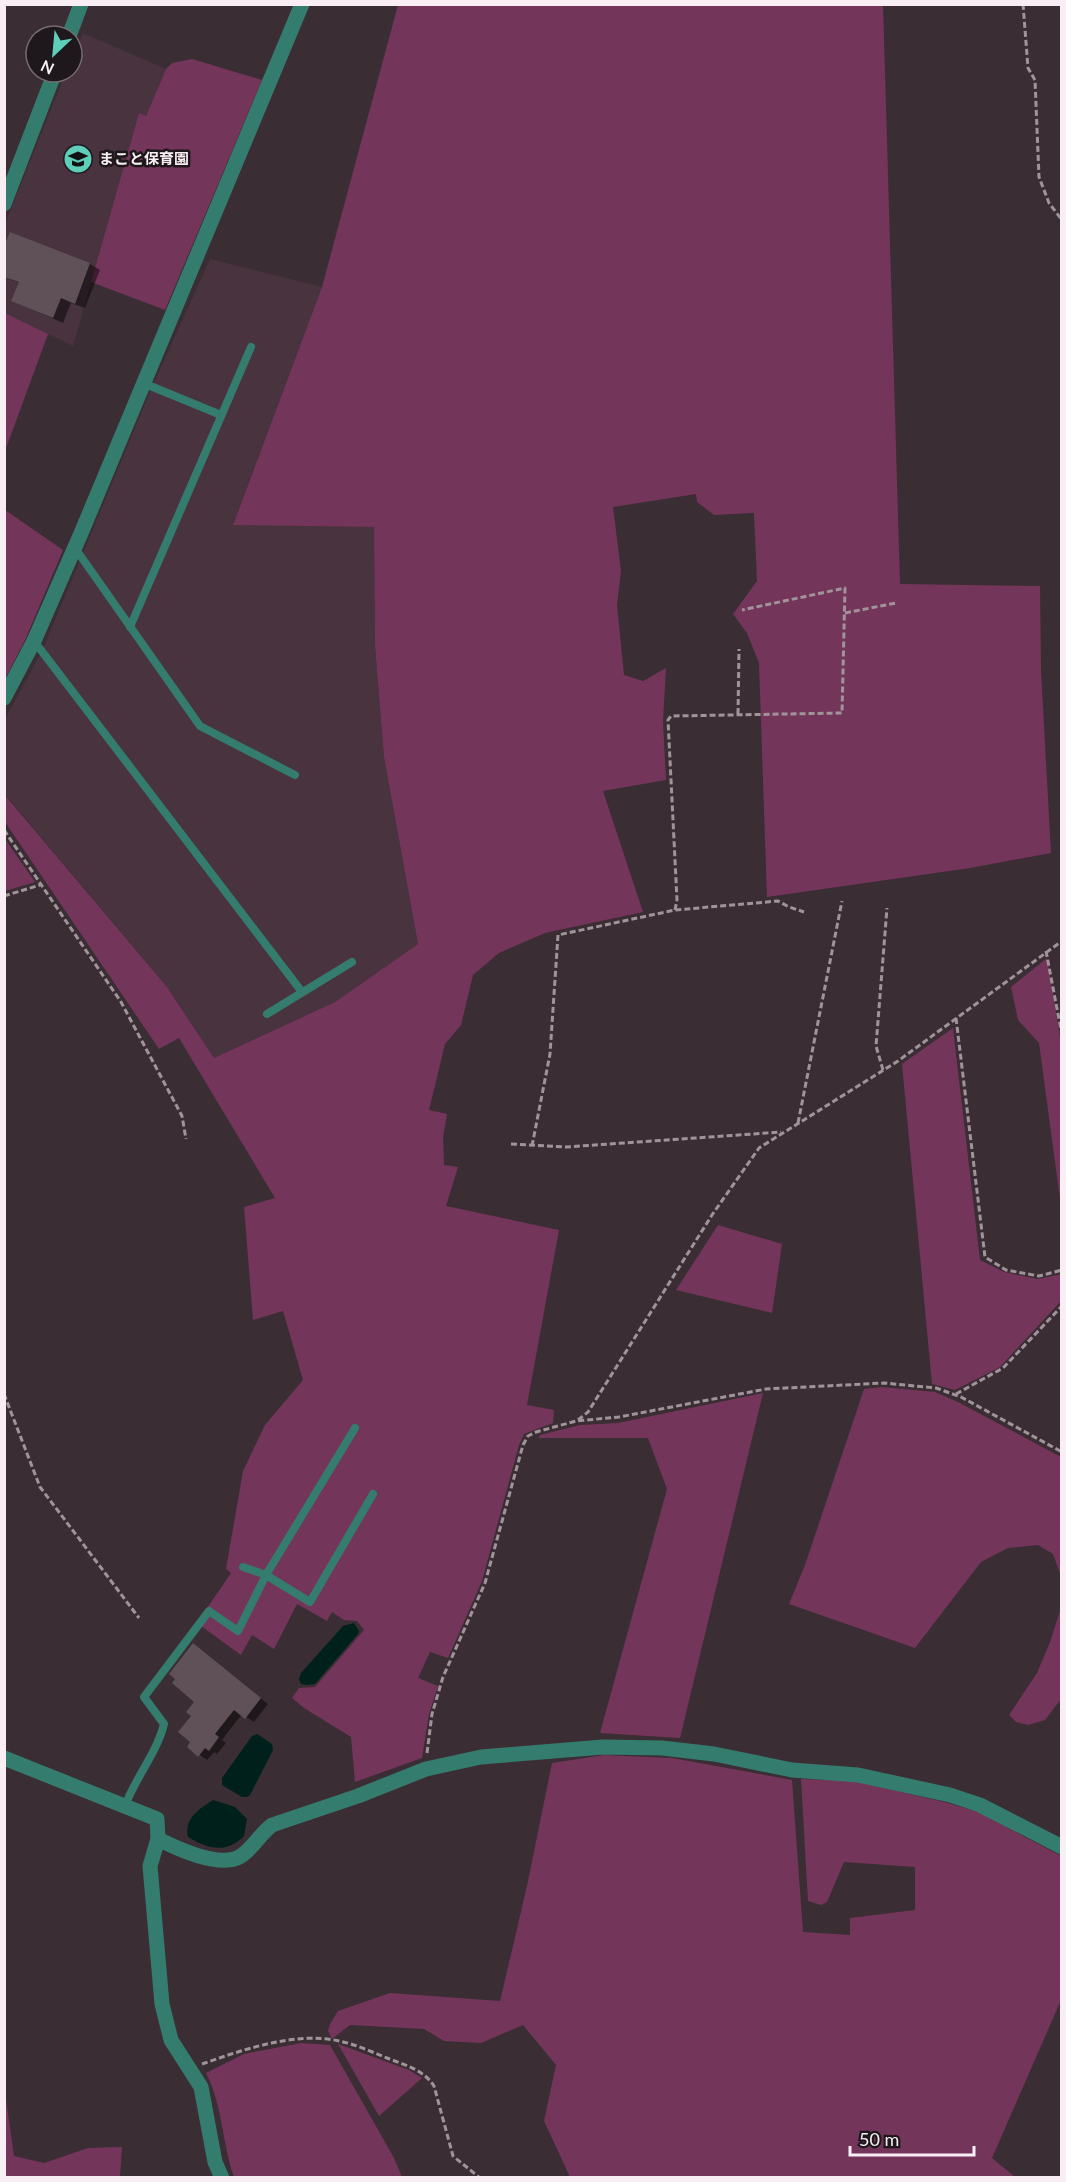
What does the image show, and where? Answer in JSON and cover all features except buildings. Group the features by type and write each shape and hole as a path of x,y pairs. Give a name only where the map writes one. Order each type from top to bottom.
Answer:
{"street":[{"path":"74,24 81,4"},
{"path":"4,698 34,641 75,548 302,4"},
{"path":"4,204 50,84"},
{"path":"158,1839 201,1857 237,1858 243,1855 272,1825 339,1803 426,1769 481,1757 603,1747 662,1748 714,1754 792,1770 858,1775 950,1795 980,1805 1062,1847"},
{"path":"4,1758 157,1819 158,1839 150,1866 162,2004 171,2040 201,2088 215,2162 222,2178"}],"lane":[{"path":"130,627 251,347"},
{"path":"143,383 221,415"},
{"path":"75,548 200,726 296,775"},
{"path":"34,641 303,992"},
{"path":"267,1014 352,962"},
{"path":"125,1806 131,1790 160,1739 164,1724 144,1697 209,1611 238,1631 266,1575 355,1428"},
{"path":"243,1568 266,1575 310,1602 373,1494"}],"path":[{"path":"1023,4 1028,68 1035,80 1040,177 1049,203 1062,220"},
{"path":"675,910 677,900 668,720 671,716 843,713 845,588 742,610"},
{"path":"844,614 896,603"},
{"path":"738,714 739,650"},
{"path":"4,830 121,1002 182,1116 186,1139"},
{"path":"4,896 41,885"},
{"path":"532,1146 550,1054 558,935 675,910 778,901 804,912"},
{"path":"798,1123 842,901"},
{"path":"883,1070 876,1046 887,908"},
{"path":"576,1421 588,1412 712,1215 759,1148 898,1061 1062,941"},
{"path":"1046,951 1062,1035"},
{"path":"956,1018 985,1257 1006,1270 1039,1276 1062,1270"},
{"path":"511,1144 566,1147 782,1132"},
{"path":"955,1395 1003,1368 1062,1306"},
{"path":"426,1769 432,1714 444,1677 485,1583 523,1445 528,1437 536,1432 576,1421 619,1417 766,1389 884,1383 936,1388 955,1395 1062,1452"},
{"path":"4,1394 40,1487 139,1618"},
{"path":"189,2068 246,2048 304,2039 338,2041 411,2067 428,2076 434,2086 453,2156 480,2178"}],"shaded area":[{"path":"398,5 883,5 900,584 1040,586 1041,670 1051,853 970,868 767,897 759,663 747,633 733,614 757,581 754,513 714,515 697,502 696,494 613,507 621,571 617,605 624,675 643,681 666,668 663,722 666,780 603,791 643,912 545,933 499,953 473,975 461,1025 445,1044 429,1110 447,1114 443,1137 444,1165 458,1167 446,1206 559,1230 527,1405 554,1410 553,1423 524,1434 482,1581 448,1658 430,1652 418,1678 438,1686 429,1714 422,1758 355,1782 351,1737 292,1698 299,1688 315,1687 364,1630 357,1621 344,1620 332,1612 327,1621 297,1604 274,1649 252,1635 241,1655 197,1623 231,1573 226,1569 243,1471 265,1425 303,1380 283,1311 253,1320 244,1207 275,1198 179,1038 159,1049 5,822 4,794 167,987 214,1058 335,1002 418,944 384,757 375,646 374,527 233,525 322,287"},
{"name":"まこと保育園","path":"84,33 166,69 146,116 139,113 73,346 5,313 4,226 61,84 84,84"},
{"path":"192,59 262,80 165,310 91,282 139,113 146,116 166,69 172,63"},
{"path":"210,259 322,287 233,524 374,527 375,646 384,757 418,944 335,1002 214,1058 167,987 5,794 4,721 42,651 152,387"},
{"path":"5,313 48,334 5,451"},
{"path":"5,510 63,550 26,638 5,679"},
{"path":"5,839 35,882 5,891"},
{"path":"1047,958 1061,1043 1061,1206 1039,1043 1018,1020 1011,987"},
{"path":"953,1028 980,1260 1004,1272 1038,1279 1062,1274 1061,1301 1000,1367 955,1390 932,1384 902,1064"},
{"path":"718,1225 782,1244 772,1313 676,1290"},
{"path":"882,1387 935,1392 1061,1457 1061,1576 1053,1554 1038,1545 1008,1548 981,1562 915,1648 789,1604 805,1565 864,1389"},
{"path":"763,1393 680,1738 600,1733 667,1489 648,1438 539,1438 540,1435 580,1425 618,1423"},
{"path":"1061,1608 1061,1699 1045,1720 1028,1725 1016,1722 1009,1715 1037,1673"},
{"path":"354,1623 359,1631 358,1634 315,1684 301,1684 299,1679 301,1673 343,1626"},
{"path":"257,1734 272,1744 273,1750 250,1795 242,1797 222,1785 222,1778 252,1736"},
{"path":"604,1755 672,1758 792,1780 803,1932 850,1935 850,1918 915,1910 915,1867 844,1862 827,1902 821,1905 808,1901 801,1779 855,1781 948,1803 978,1812 1061,1856 1061,2000 992,2158 1015,2177 570,2177 544,2121 556,2065 523,2025 481,2043 444,2041 424,2029 350,2025 332,2039 328,2031 338,2011 390,1993 500,2001 527,1886 552,1763"},
{"path":"213,1800 235,1807 247,1819 244,1836 237,1842 217,1848 188,1837 190,1819"},
{"path":"301,2043 330,2045 394,2158 402,2177 234,2177 216,2098 206,2073 244,2054"},
{"path":"338,2044 409,2070 422,2078 379,2116"},
{"path":"5,2092 14,2156 44,2163 88,2148 122,2147 120,2177 5,2177"}],"place":[{"name":"まこと保育園","path":"78,159"}]}
